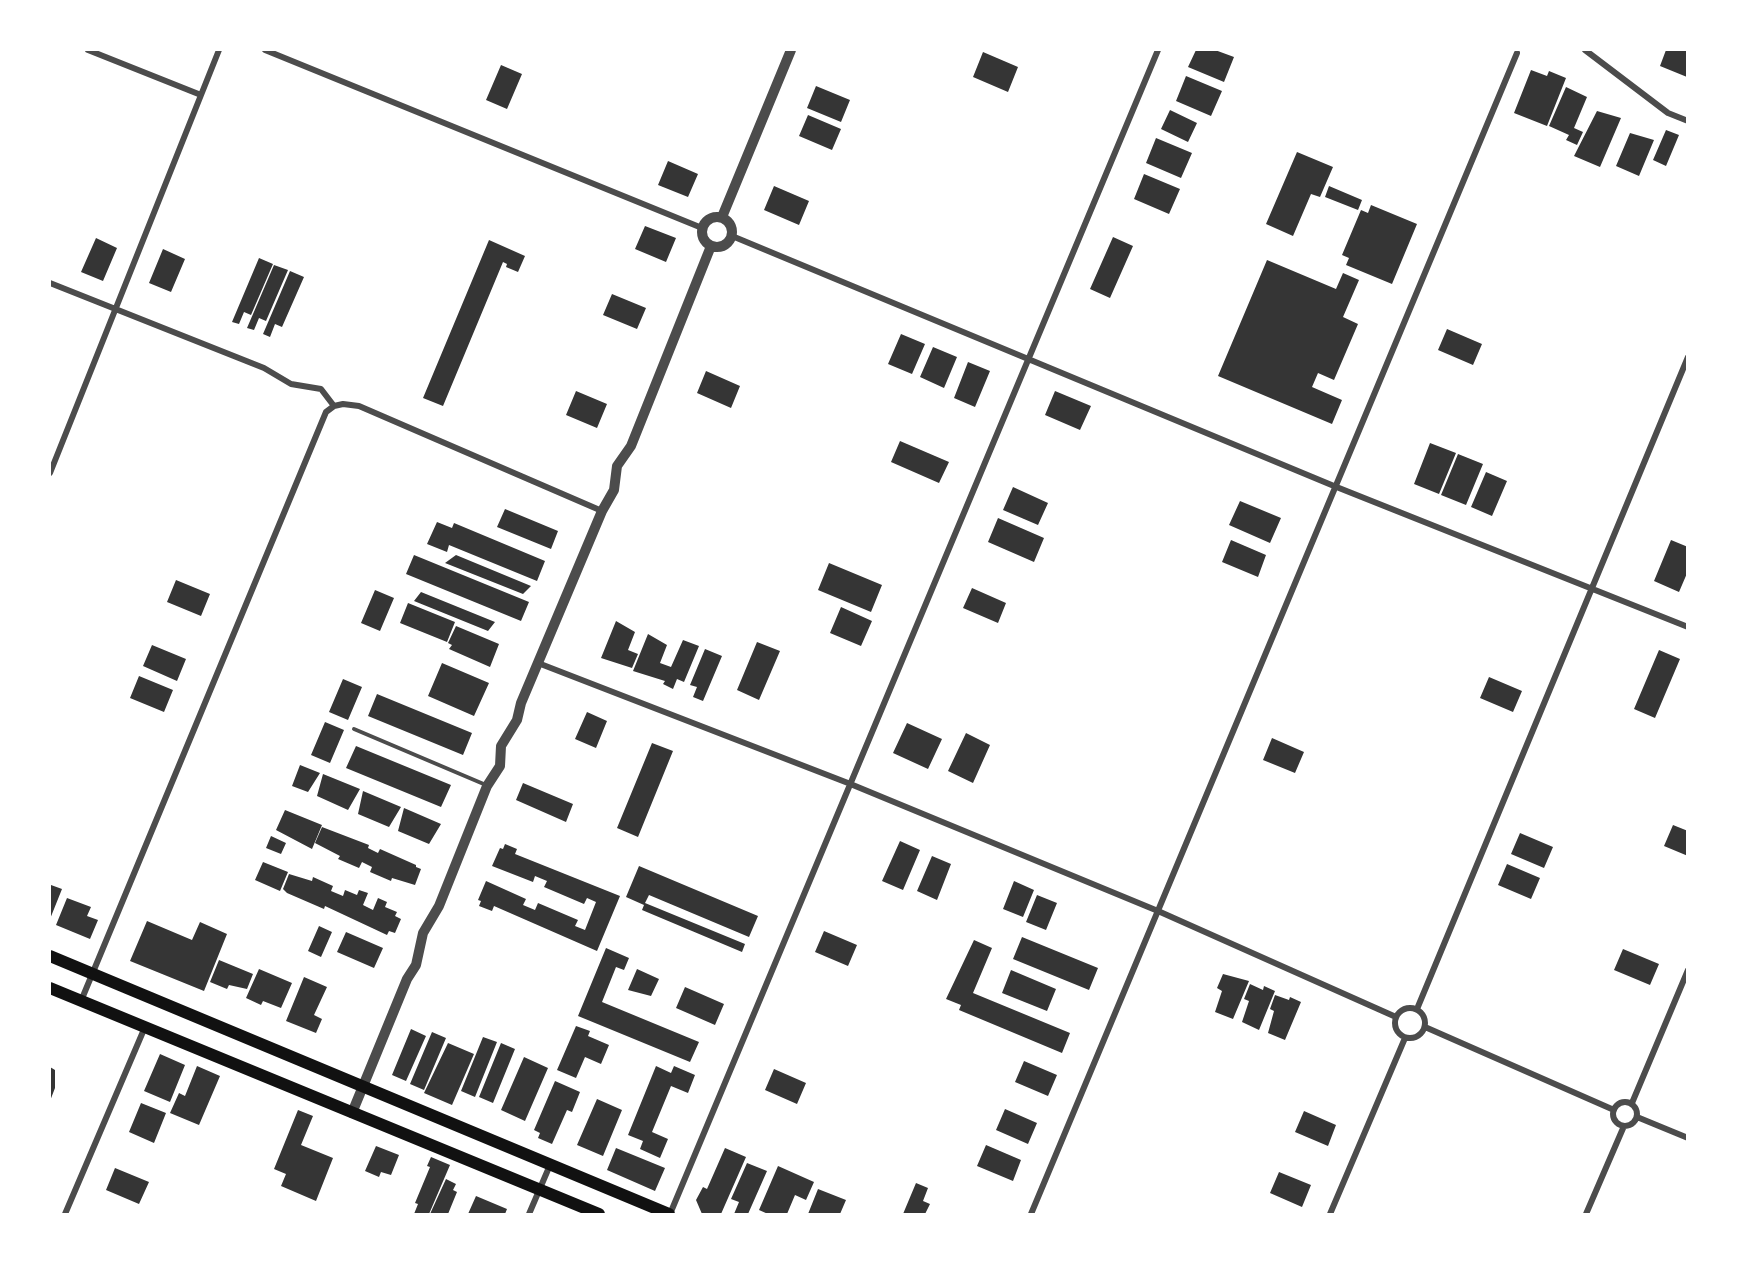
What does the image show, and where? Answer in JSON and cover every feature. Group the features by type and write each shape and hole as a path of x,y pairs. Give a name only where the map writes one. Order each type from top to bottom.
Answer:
{"main road":[{"path":"50,956 670,1215"},
{"path":"50,988 599,1215"}],"street":[{"path":"88,50 201,95"},
{"path":"50,473 219,50"},
{"path":"265,50 702,228"},
{"path":"722,217 791,50"},
{"path":"670,1215 848,783 1158,50"},
{"path":"1585,50 1668,112 1688,121"},
{"path":"1031,1215 1516,53"},
{"path":"722,217 732,228 732,236 727,244 719,247 711,246 702,235 702,228 706,220 722,217"},
{"path":"732,236 1334,486 1688,627"},
{"path":"352,1113 407,979 416,965 423,933 439,906 487,786 500,766 501,746 517,720 538,663 602,511 614,490 617,466 631,446 711,246"},
{"path":"50,282 264,368 291,384 321,389 334,406"},
{"path":"1417,1009 1688,357"},
{"path":"81,1001 326,412 334,406 343,404 359,406 602,511"},
{"path":"538,663 848,783 1158,911 1396,1017"},
{"path":"1688,970 1632,1104 1637,1117 1688,1138"},
{"path":"1417,1009 1424,1017 1425,1027 1418,1037 1405,1038 1398,1033 1395,1025 1396,1017 1402,1010 1417,1009"},
{"path":"65,1215 145,1027"},
{"path":"1425,1027 1614,1110"},
{"path":"1330,1215 1405,1038"},
{"path":"1632,1104 1621,1102 1614,1110 1615,1120 1624,1126 1630,1125 1637,1117"},
{"path":"1586,1215 1624,1126"},
{"path":"529,1215 550,1165"}],"lane":[{"path":"354,729 487,786"}],"building":[{"path":"1196,50 1215,50 1234,57 1224,82 1188,67"},
{"path":"1666,50 1688,50 1687,77 1660,66"},
{"path":"983,52 1018,67 1008,92 973,77"},
{"path":"501,65 522,74 507,109 486,100"},
{"path":"1531,70 1547,76 1549,71 1566,78 1547,126 1514,113"},
{"path":"1186,76 1222,91 1211,116 1176,101"},
{"path":"816,86 850,100 841,122 807,108"},
{"path":"1566,87 1587,97 1574,128 1583,132 1577,145 1566,140 1569,135 1549,126"},
{"path":"1170,110 1197,123 1188,142 1161,129"},
{"path":"1597,111 1621,118 1600,167 1574,156"},
{"path":"808,115 841,129 832,150 799,136"},
{"path":"1666,130 1679,135 1666,166 1653,160"},
{"path":"1630,133 1654,140 1639,176 1616,166"},
{"path":"1156,138 1192,153 1181,178 1146,163"},
{"path":"1297,152 1333,167 1320,197 1311,194 1293,236 1266,224"},
{"path":"668,161 698,174 688,197 658,185"},
{"path":"1144,174 1180,189 1169,214 1134,199"},
{"path":"774,186 809,201 799,225 764,210"},
{"path":"1329,186 1362,200 1358,210 1325,197"},
{"path":"1371,205 1417,224 1392,284 1346,265 1349,258 1342,255 1361,210 1368,213"},
{"path":"645,226 676,238 666,262 635,249"},
{"path":"1113,237 1133,246 1110,298 1090,289"},
{"path":"96,238 117,248 103,281 81,272"},
{"path":"489,240 525,256 518,272 506,267 507,264 503,262 443,406 423,398"},
{"path":"163,249 185,259 171,292 149,283"},
{"path":"259,258 273,264 251,315 244,312 239,324 232,322"},
{"path":"1267,260 1336,289 1343,273 1359,280 1343,317 1358,324 1334,380 1318,373 1312,387 1342,400 1332,424 1218,376"},
{"path":"274,265 288,270 266,321 259,318 254,330 247,328"},
{"path":"290,271 304,277 282,327 275,324 270,337 263,334"},
{"path":"612,294 646,308 637,329 603,315"},
{"path":"1447,329 1482,344 1473,365 1438,350"},
{"path":"901,334 925,344 912,374 888,364"},
{"path":"933,347 957,357 944,388 920,377"},
{"path":"968,362 990,371 975,407 954,398"},
{"path":"706,371 740,386 731,408 697,393"},
{"path":"576,391 607,404 597,428 566,415"},
{"path":"1055,391 1091,406 1080,430 1045,415"},
{"path":"900,441 949,462 939,483 891,462"},
{"path":"1430,443 1456,453 1439,494 1414,484"},
{"path":"1458,454 1483,464 1466,505 1441,495"},
{"path":"1486,472 1507,481 1492,516 1471,507"},
{"path":"1013,487 1048,503 1038,525 1003,510"},
{"path":"1240,501 1281,518 1270,543 1229,525"},
{"path":"505,509 558,531 551,549 497,527"},
{"path":"998,518 1044,538 1034,562 988,542"},
{"path":"437,522 452,528 454,523 545,561 537,581 449,545 447,552 427,544"},
{"path":"1231,540 1266,555 1258,577 1222,562"},
{"path":"1671,540 1688,547 1688,571 1679,592 1654,581"},
{"path":"414,555 529,602 521,621 406,574"},
{"path":"456,555 531,586 523,594 445,563"},
{"path":"829,563 882,585 871,612 818,590"},
{"path":"176,580 210,594 201,616 167,602"},
{"path":"972,588 1006,603 998,623 963,608"},
{"path":"375,590 394,598 380,631 361,623"},
{"path":"421,592 495,622 488,631 414,601"},
{"path":"408,603 455,622 447,642 400,623"},
{"path":"841,607 872,621 861,646 830,633"},
{"path":"616,621 635,632 628,650 638,654 632,668 601,658"},
{"path":"456,626 499,644 490,667 449,649 452,645 448,643"},
{"path":"648,634 667,645 660,663 671,667 683,640 699,646 684,682 677,679 673,689 663,684 665,681 633,671"},
{"path":"757,642 780,651 759,700 737,690"},
{"path":"152,645 186,659 177,681 143,666"},
{"path":"705,649 722,656 703,701 693,697 697,687 690,685"},
{"path":"1659,650 1680,659 1655,718 1634,709"},
{"path":"442,663 489,683 474,716 428,696"},
{"path":"139,676 173,690 164,712 130,698"},
{"path":"1489,677 1522,691 1513,712 1480,698"},
{"path":"343,679 362,687 348,720 329,712"},
{"path":"377,694 472,733 463,755 368,716"},
{"path":"587,712 607,721 596,748 575,739"},
{"path":"325,722 344,730 330,763 311,755"},
{"path":"907,723 942,739 928,769 893,753"},
{"path":"966,733 990,745 973,783 948,771"},
{"path":"1272,738 1304,752 1295,773 1263,760"},
{"path":"652,743 673,751 638,837 617,828"},
{"path":"356,746 451,785 441,807 346,768"},
{"path":"300,765 320,773 308,792 292,786"},
{"path":"323,774 360,789 348,810 317,796"},
{"path":"523,783 573,804 566,822 516,800"},
{"path":"363,791 401,807 389,827 358,814"},
{"path":"404,808 441,824 429,844 398,831"},
{"path":"285,810 322,825 312,849 276,830"},
{"path":"1673,825 1688,831 1688,856 1664,846"},
{"path":"322,827 369,845 368,848 378,853 380,849 416,865 421,869 415,885 392,878 391,881 370,872 372,867 362,862 359,868 338,859 340,856 315,843"},
{"path":"1520,833 1553,847 1544,868 1511,854"},
{"path":"271,836 286,843 281,854 266,848"},
{"path":"900,841 920,850 903,890 882,881"},
{"path":"505,844 517,849 515,854 620,896 597,951 494,906 492,911 479,906 481,901 478,900 486,881 526,899 523,905 535,910 538,903 578,920 575,926 585,930 596,902 587,898 584,904 544,887 547,881 535,876 533,882 492,866 500,848 503,849"},
{"path":"932,856 951,864 937,900 917,891"},
{"path":"263,862 288,872 280,891 255,880"},
{"path":"1507,864 1540,878 1531,899 1498,885"},
{"path":"639,866 758,916 749,937 649,895 645,903 745,944 742,952 642,910 644,905 626,897"},
{"path":"289,874 312,881 313,877 333,886 331,891 343,896 345,890 357,895 359,890 368,893 363,905 373,910 378,898 387,902 385,907 397,912 395,916 401,919 395,933 389,931 387,935 325,906 324,909 287,893 283,889"},
{"path":"1014,881 1034,890 1023,917 1003,909"},
{"path":"51,885 62,889 50,919 50,889"},
{"path":"1037,895 1057,903 1046,930 1026,922"},
{"path":"67,898 91,907 87,916 98,920 90,939 56,925"},
{"path":"147,921 192,940 200,922 227,934 204,991 130,961"},
{"path":"319,926 332,932 321,957 308,951"},
{"path":"824,931 857,945 848,966 815,952"},
{"path":"346,932 383,948 374,968 337,952"},
{"path":"1022,937 1098,968 1089,990 1013,959"},
{"path":"974,940 992,948 973,993 1070,1033 1062,1053 959,1010 961,1005 946,999"},
{"path":"606,948 629,958 624,970 616,967 602,1002 699,1042 690,1062 578,1016"},
{"path":"1623,949 1659,964 1650,985 1614,970"},
{"path":"219,960 253,974 247,989 229,985 227,989 210,982"},
{"path":"259,969 292,983 281,1008 263,1001 261,1005 246,998"},
{"path":"637,969 659,979 651,996 628,990"},
{"path":"1011,970 1056,989 1047,1011 1002,993"},
{"path":"1223,974 1249,981 1233,1019 1215,1012 1222,991 1217,988"},
{"path":"304,977 327,987 314,1015 322,1019 316,1033 286,1021"},
{"path":"1250,984 1263,990 1264,986 1275,991 1259,1030 1242,1022 1249,1001 1244,999"},
{"path":"685,987 724,1004 715,1025 676,1008"},
{"path":"1275,995 1289,1000 1290,997 1301,1002 1285,1040 1268,1033 1274,1011 1270,1009"},
{"path":"576,1026 590,1031 588,1036 609,1045 601,1064 585,1057 576,1078 557,1070"},
{"path":"411,1029 426,1036 406,1081 392,1075"},
{"path":"432,1032 446,1038 424,1090 410,1084"},
{"path":"483,1037 497,1042 475,1097 461,1091"},
{"path":"448,1043 474,1054 452,1105 424,1093"},
{"path":"501,1043 515,1049 493,1103 479,1097"},
{"path":"160,1054 185,1065 170,1102 144,1091"},
{"path":"524,1057 548,1068 525,1121 501,1110"},
{"path":"1024,1061 1057,1075 1048,1096 1015,1082"},
{"path":"197,1066 220,1076 199,1125 170,1113 179,1093 185,1096"},
{"path":"656,1066 671,1073 674,1066 695,1075 688,1093 671,1086 652,1132 668,1139 660,1158 640,1149 643,1141 628,1135"},
{"path":"50,1067 55,1070 55,1088 50,1101"},
{"path":"774,1069 806,1083 797,1104 765,1090"},
{"path":"555,1081 580,1092 572,1112 567,1110 552,1144 538,1138 540,1133 534,1130"},
{"path":"597,1099 622,1110 603,1156 577,1145"},
{"path":"141,1103 166,1113 154,1143 129,1132"},
{"path":"1005,1109 1037,1123 1028,1144 996,1130"},
{"path":"298,1110 313,1116 301,1145 333,1158 316,1201 281,1186 286,1174 274,1169"},
{"path":"1304,1111 1336,1125 1328,1146 1295,1132"},
{"path":"986,1145 1021,1160 1013,1181 977,1166"},
{"path":"376,1146 399,1155 391,1175 381,1172 379,1177 365,1171"},
{"path":"616,1148 665,1168 655,1191 607,1170"},
{"path":"725,1148 746,1157 721,1214 702,1214 696,1200 703,1187 707,1189"},
{"path":"431,1157 450,1165 429,1214 414,1214 418,1204 415,1203 430,1167 427,1166"},
{"path":"747,1163 767,1171 748,1214 734,1214 739,1202 731,1199"},
{"path":"778,1166 814,1182 806,1200 795,1195 787,1214 768,1214 759,1210"},
{"path":"115,1168 149,1182 139,1204 106,1190"},
{"path":"1279,1172 1311,1185 1302,1207 1270,1193"},
{"path":"446,1179 456,1184 453,1190 457,1192 448,1214 430,1214"},
{"path":"916,1183 928,1188 923,1201 930,1204 925,1214 903,1214"},
{"path":"818,1189 846,1200 840,1214 808,1214"},
{"path":"476,1196 507,1209 505,1214 468,1214"}]}
